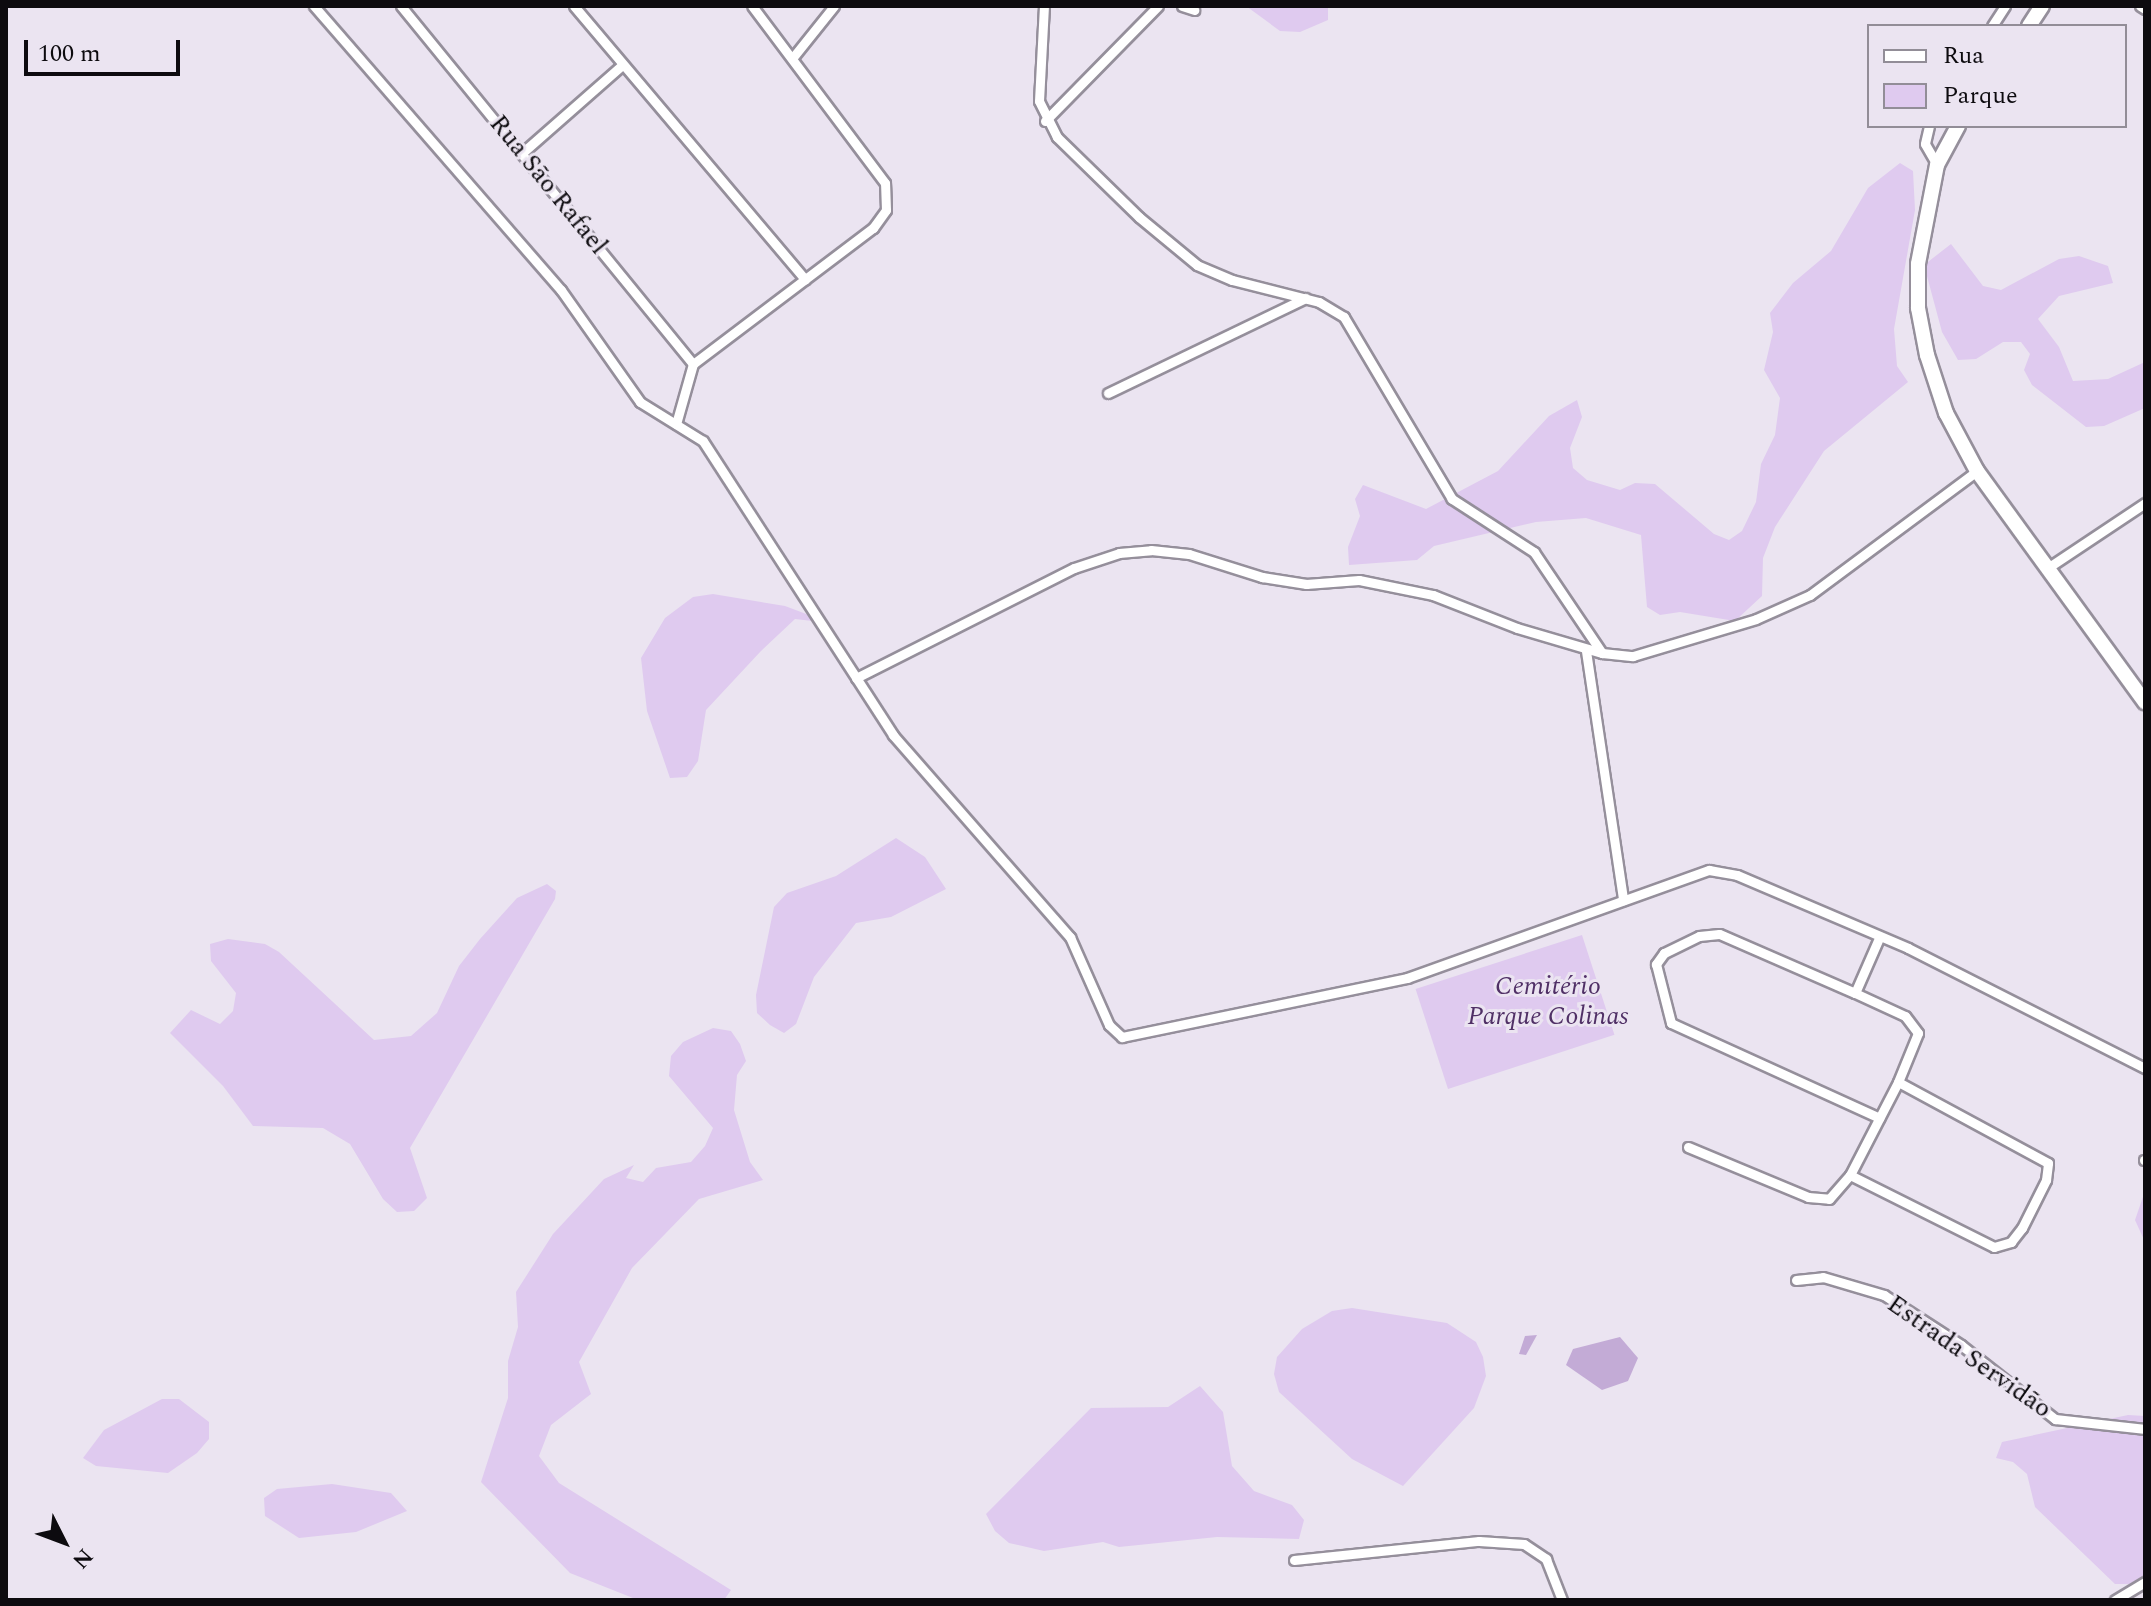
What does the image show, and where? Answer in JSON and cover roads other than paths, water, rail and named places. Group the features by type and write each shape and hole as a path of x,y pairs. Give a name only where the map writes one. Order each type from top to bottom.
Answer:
{"main road":[{"path":"2030,24 2042,6"},
{"path":"1957,128 1937,165 1918,264 1918,308 1946,413 1977,471 2145,702"}],"street":[{"path":"314,6 561,290 640,402 703,441 723,468 757,532 796,581 910,758 995,845 1070,937 1109,1025 1122,1037 1407,978 1686,876 1724,871 1950,968 2145,1068"},
{"name":"Rua São Rafael","path":"401,6 693,364"},
{"path":"574,6 621,66 805,279"},
{"path":"676,424 693,364 873,228 883,217 887,198 885,183 794,56 752,6"},
{"path":"794,56 834,6"},
{"path":"1044,6 1039,101 1045,121 1139,217 1197,265 1232,280 1305,298 1344,317 1452,499 1534,552 1602,653"},
{"path":"1045,121 1158,6"},
{"path":"1182,6 1194,10"},
{"path":"1993,24 2005,6"},
{"path":"522,153 621,66"},
{"path":"1929,128 1925,144 1937,165"},
{"path":"1108,393 1305,298"},
{"path":"856,678 1074,568 1119,553 1151,550 1189,554 1262,577 1306,584 1359,580 1433,595 1586,651 1633,656 1756,619 1810,595 1977,471"},
{"path":"2046,569 2145,503"},
{"path":"1586,651 1623,900"},
{"path":"1688,1147 1820,1201 1836,1195 1850,1175 1898,1082 1916,1043 1915,1025 1855,993 1719,934 1680,944 1656,964 1666,1015 1679,1029 1879,1118"},
{"path":"1855,993 1879,938"},
{"path":"1850,1175 1994,1247 2011,1242 2022,1228 2046,1180 2048,1163 1898,1082"},
{"name":"Estrada Servidão","path":"1796,1280 1833,1279 1884,1295 1961,1345 2055,1419 2145,1429"},
{"path":"1294,1560 1479,1541 1524,1544 1546,1559 1562,1600"},
{"path":"2115,1600 2145,1582"}],"park label":[{"name":"Cemitério Parque Colinas","path":"1548,1002"}]}
